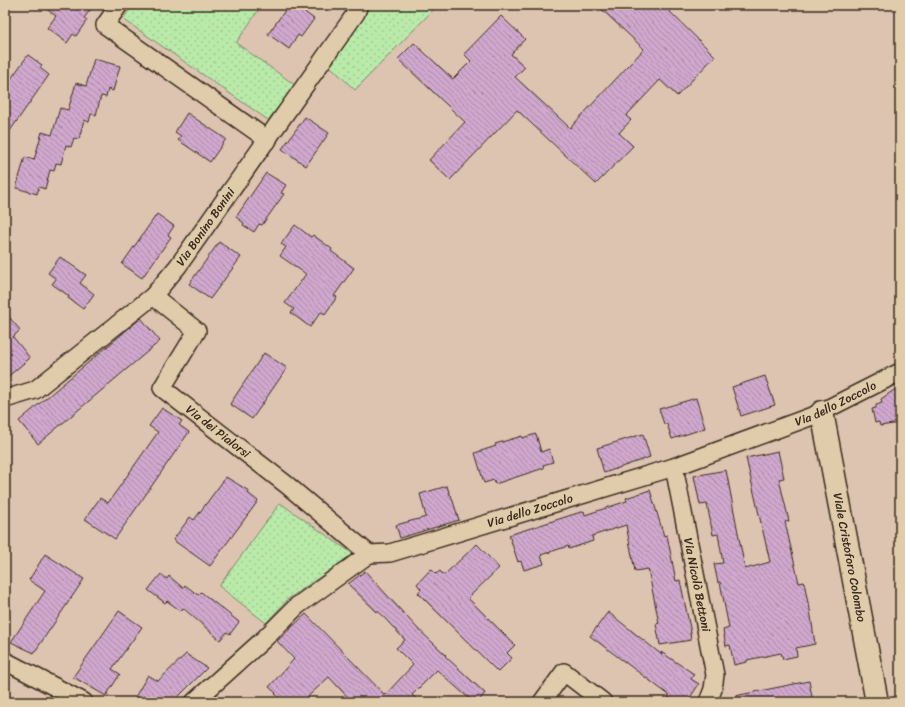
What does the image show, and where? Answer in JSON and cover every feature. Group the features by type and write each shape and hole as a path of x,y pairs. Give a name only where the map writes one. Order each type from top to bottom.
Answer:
{"street":[{"path":"119,5 105,26 268,140"},
{"name":"Via Bonino Bonini","path":"5,399 35,390 153,296 178,266 268,140 356,13 359,5"},
{"name":"Via dei Pialorsi","path":"153,296 197,331 162,388 287,485 369,554"},
{"name":"Via dello Zoccolo","path":"369,554 390,553 674,467 822,412 900,372"},
{"name":"Viale Cristoforo Colombo","path":"822,412 877,702"},
{"name":"Via Nicolò Bettoni","path":"674,467 715,675 713,690 708,702"},
{"path":"194,702 264,639 297,606 369,554"},
{"path":"5,661 84,702"},
{"path":"542,702 564,672 603,702"}],"green space":[{"path":"133,5 262,5 236,43 295,85 268,120 123,19"},
{"path":"369,5 438,5 355,90 327,63"},
{"path":"280,503 353,554 288,599 266,623 219,586"}],"building":[{"path":"41,5 94,5 84,18 87,20 76,36 73,34 67,43 47,28 56,16"},
{"path":"289,5 295,5 314,19 301,37 298,35 289,49 268,34"},
{"path":"597,5 663,5 715,56 677,96 660,80 626,116 631,120 619,133 633,146 596,184 517,110 450,180 429,160 465,122 398,59 414,43 453,79 471,61 464,54 501,16 525,39 511,54 525,67 515,77 570,128 644,49"},
{"path":"28,55 42,65 40,68 49,75 5,138 5,87"},
{"path":"94,59 120,66 113,91 108,89 106,97 101,96 96,115 91,114 89,122 84,120 79,139 74,138 71,147 66,145 61,164 56,163 54,171 50,170 45,189 39,187 37,194 16,188 25,157 34,160 42,132 52,135 60,108 68,110 76,83 86,86"},
{"path":"187,113 226,139 210,162 178,140 181,136 175,132"},
{"path":"305,117 329,133 306,166 282,149"},
{"path":"266,173 286,185 281,193 284,194 262,225 259,224 254,232 243,225 244,223 236,217"},
{"path":"157,214 174,226 168,235 171,237 142,278 122,264"},
{"path":"295,225 311,237 313,235 354,268 334,296 337,297 325,314 321,312 310,327 291,313 294,309 285,303 306,274 280,256 286,247 281,244"},
{"path":"219,242 241,257 210,299 189,284"},
{"path":"60,257 86,275 80,283 94,294 83,309 68,298 69,296 52,284 56,279 48,273"},
{"path":"5,312 20,330 13,337 30,358 5,379"},
{"path":"141,318 160,341 38,444 19,421"},
{"path":"264,353 287,368 252,419 230,404"},
{"path":"765,376 775,405 741,416 732,387"},
{"path":"900,386 900,423 880,426 879,422 875,423 872,409 876,408 876,405 882,403 881,399"},
{"path":"696,398 705,428 672,439 667,424 664,424 659,409"},
{"path":"162,408 182,421 179,425 189,432 115,539 85,519 100,498 108,503 158,432 149,426"},
{"path":"536,434 541,452 549,449 553,462 543,465 544,468 495,484 494,480 484,483 475,453 496,446 495,444 522,436 522,438"},
{"path":"643,434 650,457 604,473 597,448"},
{"path":"778,451 784,478 779,479 789,521 785,522 799,583 804,582 809,603 815,644 796,648 797,656 783,659 781,653 747,660 747,662 734,665 730,645 726,646 723,630 729,628 720,582 718,583 714,564 723,563 718,534 713,535 707,504 700,505 694,476 726,470 745,569 770,562 746,458"},
{"path":"226,477 249,491 248,493 258,501 210,566 173,540 190,517 194,520"},
{"path":"447,486 459,520 400,538 396,525 426,517 420,494"},
{"path":"650,490 664,536 667,535 676,581 680,580 691,633 691,640 660,645 656,624 659,623 648,569 635,571 626,525 592,536 593,541 569,549 568,546 541,555 544,564 524,570 521,561 518,562 509,535 584,511 585,515 627,501 626,498"},
{"path":"477,544 499,568 468,598 515,645 507,653 512,658 498,672 418,593 421,589 417,584 431,569 436,574 440,571 444,575"},
{"path":"45,554 84,579 34,653 11,642 45,591 29,580"},
{"path":"365,571 417,628 485,693 478,702 473,702 437,670 412,695 420,702 352,702 329,677 302,702 284,702 275,694 276,693 269,687 294,659 277,641 306,614 385,695 413,665 396,648 405,640 378,611 377,612 348,584"},
{"path":"161,574 167,579 169,576 183,588 185,585 198,595 201,592 239,622 230,634 227,632 220,640 183,608 181,611 167,601 165,603 148,590"},
{"path":"119,611 142,627 112,669 120,674 106,696 73,677"},
{"path":"608,612 662,655 661,652 694,674 691,679 699,684 687,702 676,702 668,697 669,695 590,636"},
{"path":"186,654 207,668 173,702 144,702 135,697 148,675 158,681"},
{"path":"809,681 813,702 736,702 735,696"}]}
